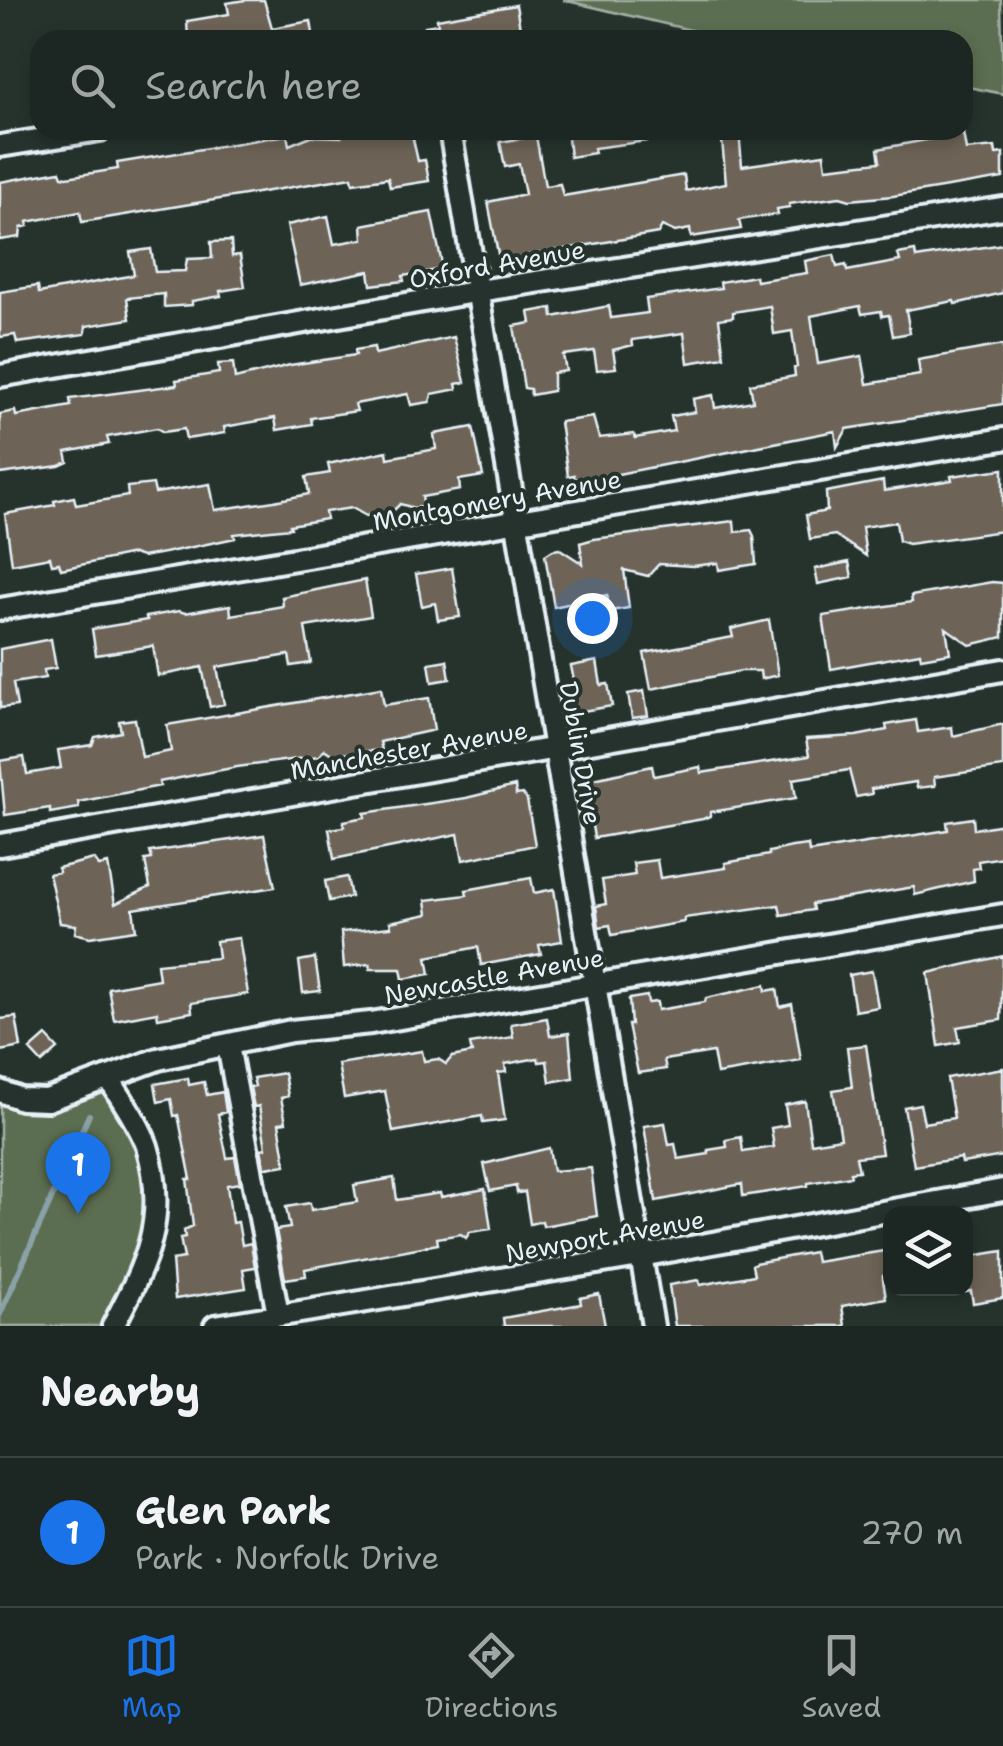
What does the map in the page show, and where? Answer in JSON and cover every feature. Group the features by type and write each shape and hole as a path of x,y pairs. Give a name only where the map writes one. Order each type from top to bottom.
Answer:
{"street":[{"path":"0,146 38,140"},
{"name":"Dublin Drive","path":"452,140 653,1326"},
{"name":"Oxford Avenue","path":"0,376 479,291 1003,208"},
{"name":"Montgomery Avenue","path":"0,609 1003,440"},
{"name":"Manchester Avenue","path":"0,844 1003,670"},
{"name":"Newcastle Avenue","path":"0,1091 21,1099 47,1100 158,1059 290,1031 371,1024 1003,915"},
{"path":"228,1045 278,1315"},
{"path":"108,1077 146,1143 158,1201 144,1266 113,1326"},
{"name":"Newport Avenue","path":"214,1326 642,1256 1003,1190"}],"green space":[{"path":"563,0 1001,0 1003,94 973,88 973,30 690,30"},
{"path":"116,1074 158,1200 115,1326 0,1326 0,1090 22,1098"}],"building":[{"path":"264,0 272,28 311,21 312,30 187,30 187,21 229,14 227,3"},
{"path":"516,5 520,30 426,30 425,26 438,24 437,19"},
{"path":"257,140 288,140 289,145 301,140 413,140 418,161 425,160 429,181 390,187 388,178 353,183 352,177 82,222 80,212 27,222 20,237 0,240 0,182 60,171 67,177 118,169 117,163"},
{"path":"537,140 545,186 560,184 563,196 684,175 686,191 726,183 722,140 740,140 742,166 824,154 826,168 880,162 878,149 926,140 964,140 966,150 995,147 996,154 1003,153 1003,178 893,196 850,200 840,197 789,204 790,207 777,209 778,214 739,220 741,229 691,237 690,229 675,232 662,226 658,233 524,256 500,264 488,202 525,194 519,164 505,167 500,142"},
{"path":"568,140 655,140 594,148 595,153 570,157"},
{"path":"431,212 443,269 403,276 404,281 371,285 369,271 300,285 287,225 328,216 334,244 363,239 362,225"},
{"path":"231,241 232,256 240,255 245,287 220,291 221,296 192,301 192,305 164,307 164,294 127,298 130,319 86,326 85,334 17,343 15,335 0,337 0,292 38,286 39,293 134,275 130,252 151,249 155,272 185,271 187,259 212,258 211,242"},
{"path":"1003,244 1003,293 906,310 910,333 893,336 889,315 882,316 881,311 862,314 860,306 811,316 818,364 862,356 867,384 920,375 918,360 1003,345 1003,404 847,429 837,447 835,431 613,475 575,479 574,475 568,476 560,422 593,417 599,438 634,434 635,438 674,431 671,416 695,412 693,399 713,395 715,408 753,401 750,384 795,376 792,331 774,334 770,306 733,312 733,317 719,319 724,357 688,363 684,333 632,340 633,345 613,350 616,368 597,370 594,351 563,355 566,371 553,373 553,391 531,395 530,389 524,388 514,326 531,323 529,312 552,308 553,317 609,306 611,318 648,313 646,299 721,288 720,282 755,276 756,281 807,273 805,261 834,255 837,267 846,265 847,271 900,261 898,254 915,251 916,258"},
{"path":"454,337 465,382 456,384 457,389 432,394 430,402 411,405 408,394 355,404 357,411 311,418 312,424 277,430 275,418 224,427 225,433 186,439 184,429 163,432 157,428 107,437 109,444 66,452 68,462 59,466 0,474 0,414 15,411 16,416 71,406 70,399 177,385 176,380 219,373 218,364 233,363 235,379 290,365 356,355 355,350 374,347 375,354"},
{"path":"473,427 483,476 459,480 460,490 422,497 424,506 400,504 394,510 366,516 352,508 325,512 326,519 290,525 291,528 234,534 235,538 164,553 142,557 133,554 61,569 59,563 52,564 50,557 12,564 5,514 55,505 54,501 74,497 76,505 128,496 127,487 153,484 155,493 210,484 215,510 274,501 309,494 306,477 330,473 328,464 387,451 388,458 436,449 434,434"},
{"path":"1003,469 1003,531 908,544 899,541 896,522 862,527 866,556 835,535 810,539 806,515 827,511 826,492 883,481 884,491"},
{"path":"734,521 735,532 751,530 756,564 719,570 718,563 659,564 648,576 624,570 629,608 610,611 607,595 554,607 545,555 553,550 560,549 583,564 580,543 594,539"},
{"path":"849,562 852,577 818,584 815,569"},
{"path":"452,568 460,617 438,620 435,603 422,606 416,574"},
{"path":"365,580 371,616 305,627 311,663 291,666 289,655 217,667 224,704 210,707 202,667 158,676 153,646 96,655 92,629 179,611 230,605 231,615 283,606 282,597"},
{"path":"1003,583 1003,637 970,645 946,628 950,653 921,658 920,653 831,669 823,616 912,602 911,596"},
{"path":"769,620 778,675 761,679 760,671 741,671 651,689 644,653 733,637 731,629"},
{"path":"51,639 56,668 44,670 45,678 13,683 17,706 0,708 0,649"},
{"path":"447,660 450,679 432,682 429,663"},
{"path":"597,661 601,685 608,684 612,706 571,713 568,698 577,696 571,666"},
{"path":"381,688 384,705 429,698 434,730 380,742 382,750 333,755 324,749 319,756 159,782 160,786 78,802 79,808 5,815 0,761 24,757 27,774 61,768 58,750 92,745 95,737 121,732 119,721 135,719 142,757 171,751 167,725"},
{"path":"644,691 648,716 632,718 628,694"},
{"path":"916,720 918,732 952,727 953,736 1003,724 1003,767 934,777 935,786 917,788 916,782 871,789 872,794 856,797 849,770 793,779 796,798 594,838 585,781 652,766 654,776 700,767 701,773 809,756 806,739 856,736"},
{"path":"515,786 516,795 522,794 527,800 535,845 463,860 458,834 334,859 329,829 344,827 344,821 365,817 364,813 466,798"},
{"path":"973,818 974,829 1003,824 1003,857 978,861 979,868 973,869 974,881 915,895 914,887 812,904 813,910 781,915 779,905 684,918 684,922 612,935 610,925 599,927 596,906 606,904 602,880 635,875 633,863 657,860 660,878 726,868 725,863 792,847 808,845 809,852 948,830 947,822"},
{"path":"264,835 275,887 133,909 136,930 90,937 75,933 76,925 60,923 49,874 59,872 58,868 94,859 99,866 108,864 115,904 150,887 145,860 152,859 150,852"},
{"path":"347,877 351,897 329,901 325,881"},
{"path":"531,878 534,893 554,889 562,941 539,945 541,954 481,965 478,947 427,957 430,974 403,979 401,969 370,969 370,964 344,967 341,932 391,927 390,922 428,914 426,900 467,895 466,890"},
{"path":"239,938 248,994 191,1003 192,1012 158,1018 157,1012 114,1020 108,988 159,979 157,964 218,958 216,941"},
{"path":"1003,956 1001,1020 957,1027 960,1042 939,1046 928,973"},
{"path":"315,958 320,991 303,993 299,961"},
{"path":"872,971 878,1007 855,1011 849,975"},
{"path":"765,985 766,991 777,989 780,1007 792,1004 801,1060 717,1074 713,1052 664,1060 666,1069 638,1073 628,1025 629,999 647,996 648,1003 657,1002 658,1010"},
{"path":"16,1017 21,1047 0,1051 0,1019"},
{"path":"547,1018 550,1036 569,1033 573,1078 550,1082 547,1061 539,1062 538,1058 505,1064 506,1072 498,1073 505,1120 483,1123 482,1116 393,1132 385,1091 344,1098 338,1064 422,1051 424,1061 438,1059 446,1064 452,1057 472,1053 470,1044 513,1037 511,1024"},
{"path":"46,1036 58,1049 42,1063 30,1050"},
{"path":"866,1045 882,1154 856,1157 859,1171 850,1172 851,1176 808,1186 743,1196 742,1184 656,1201 644,1126 665,1123 669,1145 675,1144 678,1159 709,1154 708,1150 727,1147 726,1140 741,1137 743,1152 774,1147 771,1128 788,1125 785,1105 805,1101 811,1143 841,1138 833,1090 852,1087 847,1047"},
{"path":"1003,1068 1003,1156 914,1166 904,1107 920,1104 924,1123 954,1118 947,1078"},
{"path":"284,1073 288,1096 281,1098 286,1122 279,1123 286,1165 265,1168 259,1106 254,1107 250,1087 255,1086 253,1078"},
{"path":"188,1078 189,1085 204,1082 207,1095 223,1092 226,1112 218,1114 227,1158 235,1157 240,1183 227,1185 232,1223 238,1222 242,1245 251,1243 255,1267 243,1269 246,1288 175,1299 172,1260 184,1258 180,1238 185,1237 184,1230 193,1226 187,1179 191,1179 178,1115 174,1116 171,1099 158,1102 155,1084"},
{"path":"549,1148 553,1171 591,1168 597,1216 543,1226 542,1221 530,1224 525,1192 517,1193 516,1186 490,1191 484,1164"},
{"path":"394,1178 397,1200 485,1189 491,1229 470,1232 466,1238 461,1234 437,1238 438,1244 305,1269 306,1276 285,1279 276,1230 290,1228 286,1207 310,1203 311,1210 357,1202 354,1185"},
{"path":"883,1251 886,1298 842,1306 845,1326 675,1326 669,1285 699,1280 700,1285 754,1275 755,1263 814,1252 816,1262"},
{"path":"1003,1251 1003,1298 973,1303 973,1256"},
{"path":"599,1294 605,1326 504,1326 503,1318 581,1304 580,1298"}],"waterway":[{"path":"0,1314 89,1115"}],"place":[{"name":"Glen Park","path":"78,1214"}]}
